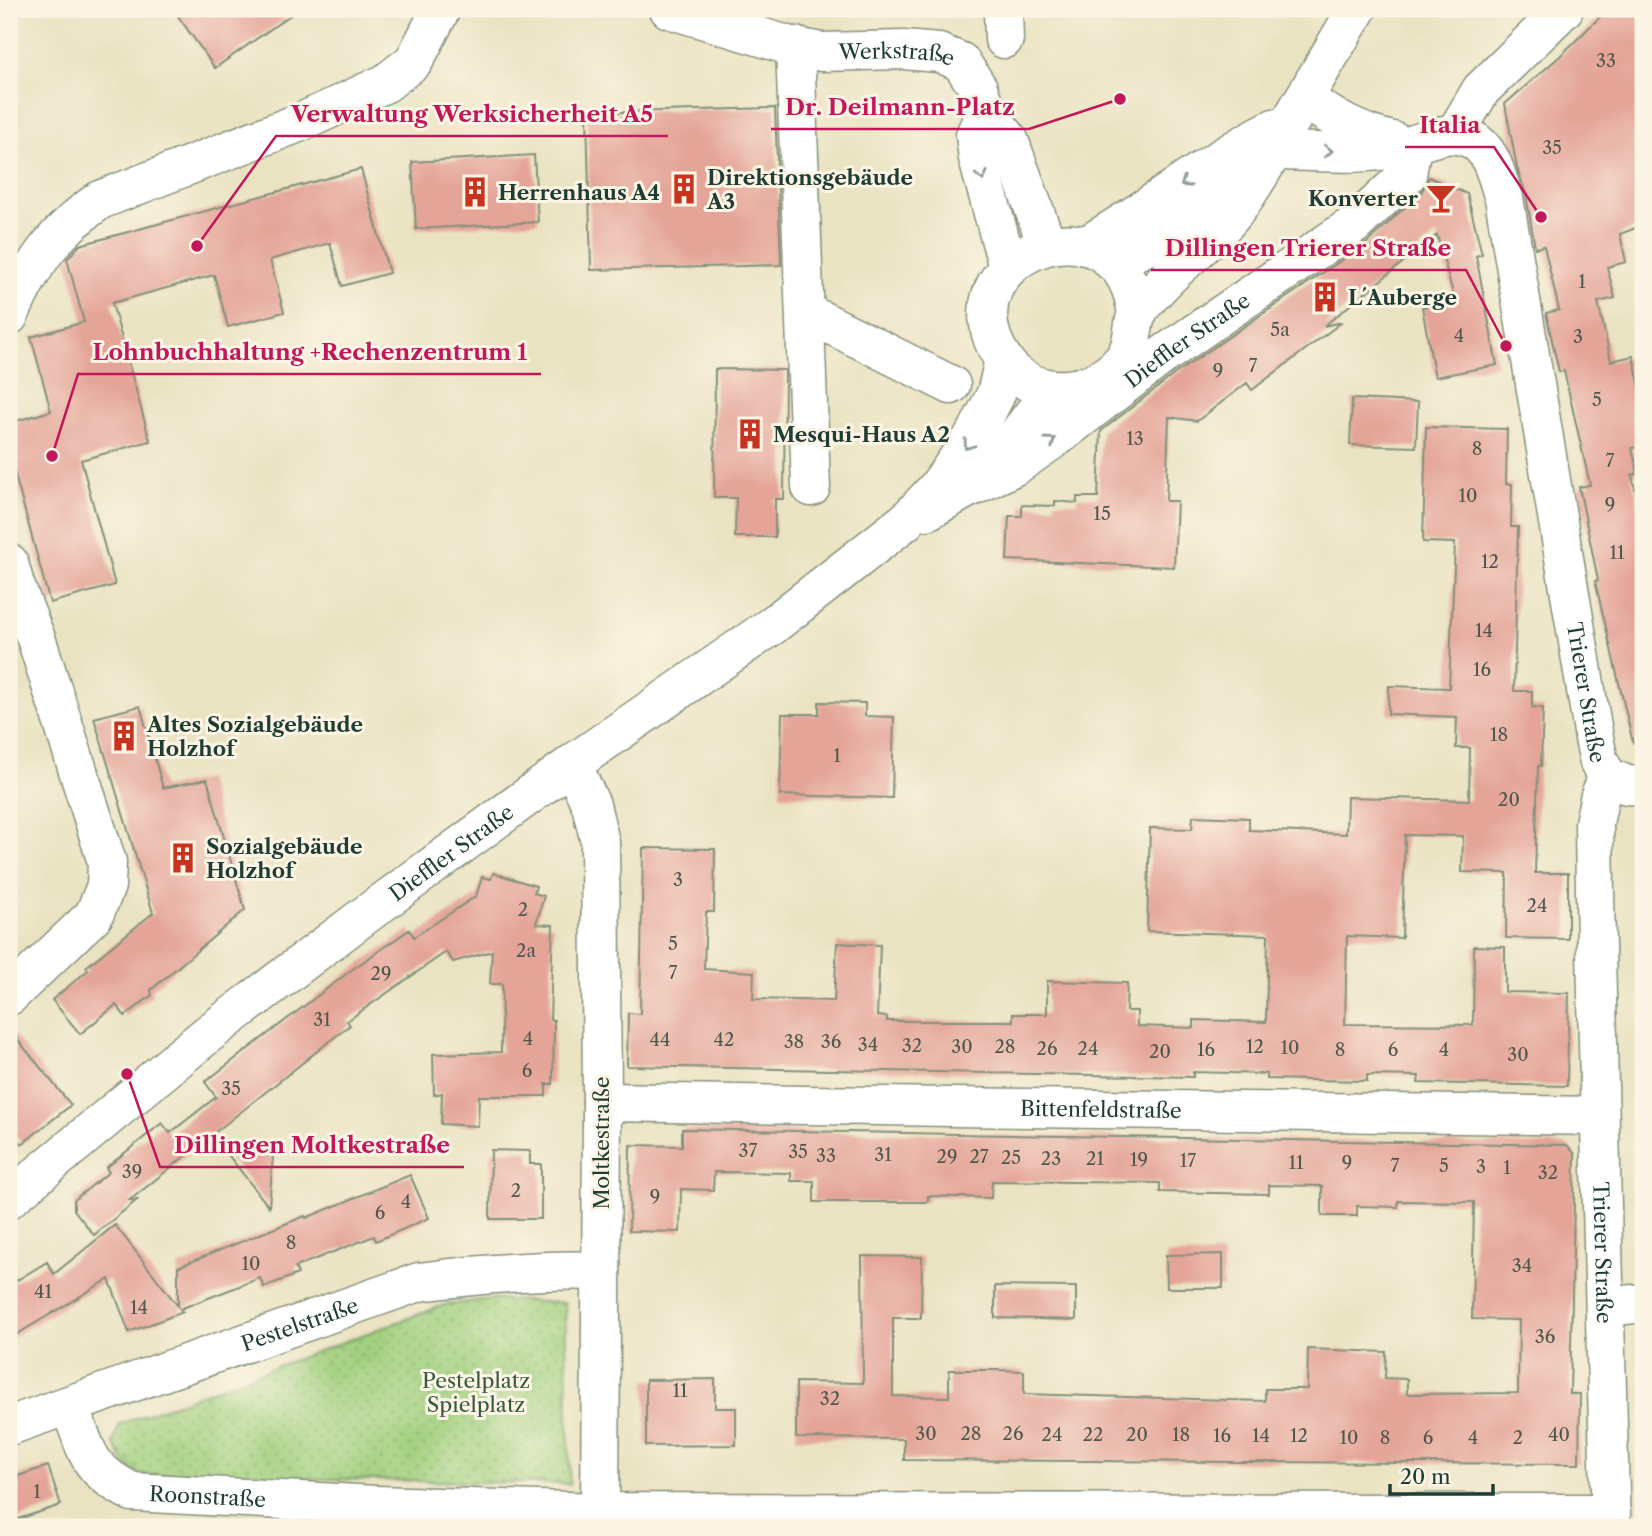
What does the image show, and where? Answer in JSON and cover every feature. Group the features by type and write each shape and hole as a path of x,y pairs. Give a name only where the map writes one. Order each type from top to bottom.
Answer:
{"street":[{"path":"9,316 21,288 47,247 71,221 90,207 100,200 306,120 386,83 414,61 441,9"},
{"name":"Werkstraße","path":"669,9 808,49 939,53 961,62 978,88 986,110 1009,140 1047,245"},
{"path":"1137,315 1156,290 1234,213 1281,129 1357,9"},
{"path":"1281,129 1373,151 1412,145 1438,134 1455,134 1481,90 1564,9"},
{"path":"808,49 804,312 811,487"},
{"path":"986,110 975,135 978,159 1009,267"},
{"path":"1098,253 1130,285 1135,299 1137,315 1133,338 1123,359 1106,376 1084,387 1061,390 1035,384 1013,370 1004,360 994,343 989,323 990,303 997,284 1009,267 1026,253 1047,245 1066,243 1098,253 1128,256 1152,244 1191,215 1281,129 1341,124 1370,136 1412,145"},
{"name":"Trierer Straße","path":"1455,134 1473,140 1491,158 1504,198 1599,762 1626,782 1600,795 1594,822 1598,1116 1625,1305 1611,1520"},
{"name":"Dieffler Straße","path":"906,521 1015,466 1163,355 1355,223 1406,175 1412,145"},
{"path":"804,312 951,385"},
{"name":"Dieffler Straße","path":"9,1199 208,1034 364,916 572,764 773,625 906,521 937,488 976,433 996,394 1004,360"},
{"name":"Dieffler Straße","path":"970,487 993,467 1040,405 1061,390"},
{"path":"9,562 107,862 106,886 93,915 9,996"},
{"name":"Moltkestraße","path":"572,764 592,805 600,842 600,1520"},
{"name":"Bittenfeldstraße","path":"602,1102 1598,1116"},
{"name":"Pestelstraße","path":"9,1426 418,1282 544,1269 600,1270"},
{"name":"Roonstraße","path":"71,1406 90,1461 111,1481 132,1492 600,1520 1611,1520"}],"green space":[{"name":"Pestelplatz Spielplatz","path":"490,1299 565,1303 570,1484 141,1475 126,1465 113,1443 120,1424 444,1305"}],"building":[{"path":"173,9 299,9 215,68"},
{"path":"1608,9 1643,9 1643,225 1620,234 1626,262 1607,267 1615,298 1598,302 1611,361 1633,356 1643,402 1643,446 1632,448 1638,473 1632,475 1643,525 1643,742 1633,743 1595,581 1598,580 1579,487 1590,485 1564,371 1559,372 1546,313 1559,310 1544,246 1535,248 1526,194 1517,168 1505,104"},
{"name":"Direktionsgebäude A3","path":"775,108 781,265 591,270 587,113"},
{"name":"Herrenhaus A4","path":"534,155 538,222 416,229 412,162"},
{"path":"361,169 389,273 342,286 330,243 270,260 284,312 228,327 214,275 112,303 150,441 81,460 115,585 50,603 9,453 9,423 51,411 31,337 84,322 67,259 80,245"},
{"path":"1429,177 1467,194 1482,254 1476,256 1497,365 1435,377 1422,307 1455,301 1437,235 1324,326 1342,322 1252,390 1247,383 1197,421 1169,417 1166,501 1177,501 1174,567 1007,560 1009,516 1022,516 1022,505 1055,506 1055,501 1077,503 1077,497 1098,497 1101,431 1176,373 1368,242 1422,191"},
{"name":"Mesqui-Haus A2","path":"715,369 785,370 784,499 775,499 775,537 735,537 736,498 714,498"},
{"path":"1352,399 1418,402 1416,447 1350,445"},
{"path":"1426,427 1507,429 1506,484 1512,484 1511,527 1518,527 1514,691 1532,691 1532,707 1543,708 1541,766 1538,766 1535,873 1568,873 1568,939 1506,938 1507,873 1462,872 1463,836 1405,835 1402,938 1347,936 1345,1024 1473,1025 1474,946 1505,947 1505,992 1569,993 1567,1086 1418,1083 1419,1076 1367,1075 1367,1081 1267,1079 1267,1074 1193,1072 1193,1077 627,1066 628,1013 640,1014 643,848 715,849 714,912 706,912 704,969 754,972 753,999 834,1001 837,943 880,945 877,1016 887,1017 887,1021 1013,1021 1013,1014 1047,1014 1047,981 1127,983 1126,1011 1137,1011 1137,1026 1194,1028 1194,1020 1266,1022 1268,935 1147,931 1150,828 1192,829 1193,816 1249,818 1249,830 1346,834 1347,797 1469,800 1470,748 1456,748 1457,717 1388,714 1389,686 1449,688 1455,543 1423,542"},
{"path":"819,702 865,703 865,716 894,717 892,798 780,795 782,714 819,714"},
{"name":"Sozialgebäude Holzhof","path":"140,706 163,788 207,779 245,910 151,990 152,995 125,1016 116,1005 80,1034 52,1000 88,970 86,967 153,913 94,718"},
{"path":"493,873 536,886 534,893 544,896 536,924 553,925 550,1020 554,1020 553,1084 546,1084 546,1096 479,1096 478,1126 441,1124 442,1093 434,1095 433,1054 501,1052 502,984 490,984 492,951 453,962 446,952 347,1021 350,1025 130,1200 137,1200 94,1235 74,1210 74,1200 109,1172 106,1168 162,1123 170,1133 216,1097 205,1082 350,971 409,930 414,937 476,896 482,877 491,879"},
{"path":"9,1029 71,1105 22,1144 9,1128"},
{"path":"682,1129 1567,1145 1575,1154 1570,1394 1580,1394 1579,1464 904,1460 904,1439 796,1438 796,1382 863,1383 862,1256 922,1257 921,1318 893,1318 893,1396 949,1397 949,1370 994,1370 1024,1371 1024,1394 1265,1401 1265,1389 1307,1389 1308,1349 1386,1352 1385,1378 1407,1379 1407,1394 1518,1393 1519,1320 1472,1319 1474,1202 1398,1201 1398,1207 1357,1206 1357,1216 1322,1216 1322,1186 1269,1185 1269,1194 1160,1192 1160,1183 992,1181 991,1198 928,1196 928,1202 814,1202 814,1181 791,1181 791,1173 714,1172 713,1190 681,1189 680,1232 629,1231 630,1145 682,1146"},
{"path":"491,1150 530,1151 530,1164 541,1164 541,1219 490,1219"},
{"path":"225,1151 273,1156 269,1207"},
{"path":"410,1175 429,1218 376,1241 374,1236 295,1267 298,1274 264,1287 260,1278 129,1332 109,1279 9,1339 9,1285 47,1262 54,1274 115,1225 178,1306 178,1267"},
{"path":"1223,1254 1223,1288 1167,1288 1166,1255"},
{"path":"995,1286 1076,1287 1076,1320 995,1318"},
{"path":"715,1379 715,1408 736,1408 736,1445 646,1446 646,1380"},
{"path":"48,1466 61,1505 9,1522 9,1479"}],"place":[{"name":"Dr. Deilmann-Platz","path":"1120,99"},
{"name":"Direktionsgebäude A3","path":"684,189"},
{"name":"Herrenhaus A4","path":"475,192"},
{"name":"Konverter","path":"1441,198"},
{"name":"Italia","path":"1541,217"},
{"name":"Verwaltung Werksicherheit A5","path":"197,246"},
{"name":"L´Auberge","path":"1325,297"},
{"name":"Dillingen Trierer Straße","path":"1506,346"},
{"name":"Mesqui-Haus A2","path":"750,434"},
{"name":"Lohnbuchhaltung +Rechenzentrum 1","path":"52,456"},
{"name":"Altes Sozialgebäude Holzhof","path":"124,736"},
{"name":"Sozialgebäude Holzhof","path":"183,858"},
{"name":"Dillingen Moltkestraße","path":"127,1074"}]}
